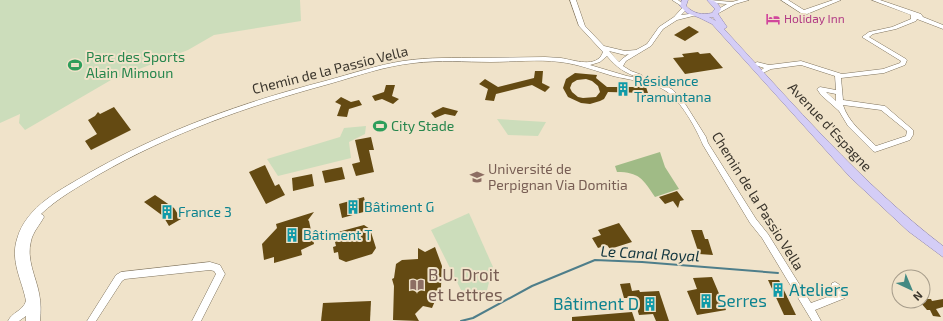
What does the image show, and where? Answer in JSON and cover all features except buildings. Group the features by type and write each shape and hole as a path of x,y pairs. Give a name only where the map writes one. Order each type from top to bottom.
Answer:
{"main road":[{"name":"Avenue d'Espagne","path":"711,1 717,6 716,13 724,27 757,64 766,69 850,165 884,198 943,246"},
{"name":"Avenue d'Espagne","path":"684,5 714,23 839,160 875,196 918,234 943,252"},
{"path":"699,15 716,13"}],"street":[{"name":"Chemin de la Passio Vella","path":"573,0 582,26 605,49 619,66 629,72 660,81 674,90 675,96"},
{"path":"609,71 629,63 640,55 640,52 649,45 661,28 676,18 684,5 675,0"},
{"path":"716,13 733,3 746,0"},
{"path":"784,0 803,12 807,12 838,0"},
{"path":"711,1 733,3"},
{"path":"877,1 943,28"},
{"path":"676,18 699,15"},
{"path":"766,69 800,63 838,76 884,71 903,64 904,62 902,58 865,37 870,33 894,28 917,17 924,16 943,23"},
{"path":"580,64 601,60 606,55 605,49 625,53 640,52"},
{"name":"Chemin de la Passio Vella","path":"56,198 85,179 143,147 225,112 288,92 404,62 441,60 547,59 580,64 609,71 625,78 656,83 668,89 675,96 704,139 735,192 765,236 817,321"},
{"path":"838,76 841,109"},
{"path":"839,93 820,90 841,109 848,120 875,150 908,138 910,135 910,130 883,108 840,102"},
{"path":"30,321 32,309 17,252 29,222 56,198"},
{"path":"36,321 38,308 37,297 25,257 24,248 35,222 56,198"},
{"path":"91,321 119,278 124,275 210,266 217,268 220,274 196,321"},
{"path":"810,308 842,295 835,286"},
{"path":"12,321 28,309 30,300"}],"green space":[{"name":"Parc des Sports Alain Mimoun","path":"0,0 300,0 301,21 214,35 188,50 111,80 25,130 19,123 20,114 0,123"},
{"path":"497,119 546,122 538,136 508,135"},
{"path":"366,126 365,134 349,142 351,158 278,176 267,159 340,137 344,128"},
{"path":"660,152 665,167 679,189 655,197 644,181 636,175 617,172 615,166"},
{"path":"469,213 493,267 486,294 467,302 431,230"}],"waterway":[{"name":"Le Canal Royal","path":"461,321 473,318 532,286 595,260 642,262 778,273"}],"place":[{"name":"Holiday Inn","path":"773,19"},
{"name":"Parc des Sports Alain Mimoun","path":"75,65"},
{"name":"Résidence Tramuntana","path":"623,89"},
{"name":"City Stade","path":"380,126"},
{"name":"Université de Perpignan Via Domitia","path":"477,177"},
{"name":"Bâtiment G","path":"353,207"},
{"name":"France 3","path":"167,212"},
{"name":"Bâtiment T","path":"292,235"},
{"name":"B.U. Droit et Lettres","path":"417,285"},
{"name":"Ateliers","path":"778,290"},
{"name":"Serres","path":"706,301"},
{"name":"Bâtiment D","path":"650,304"}]}
